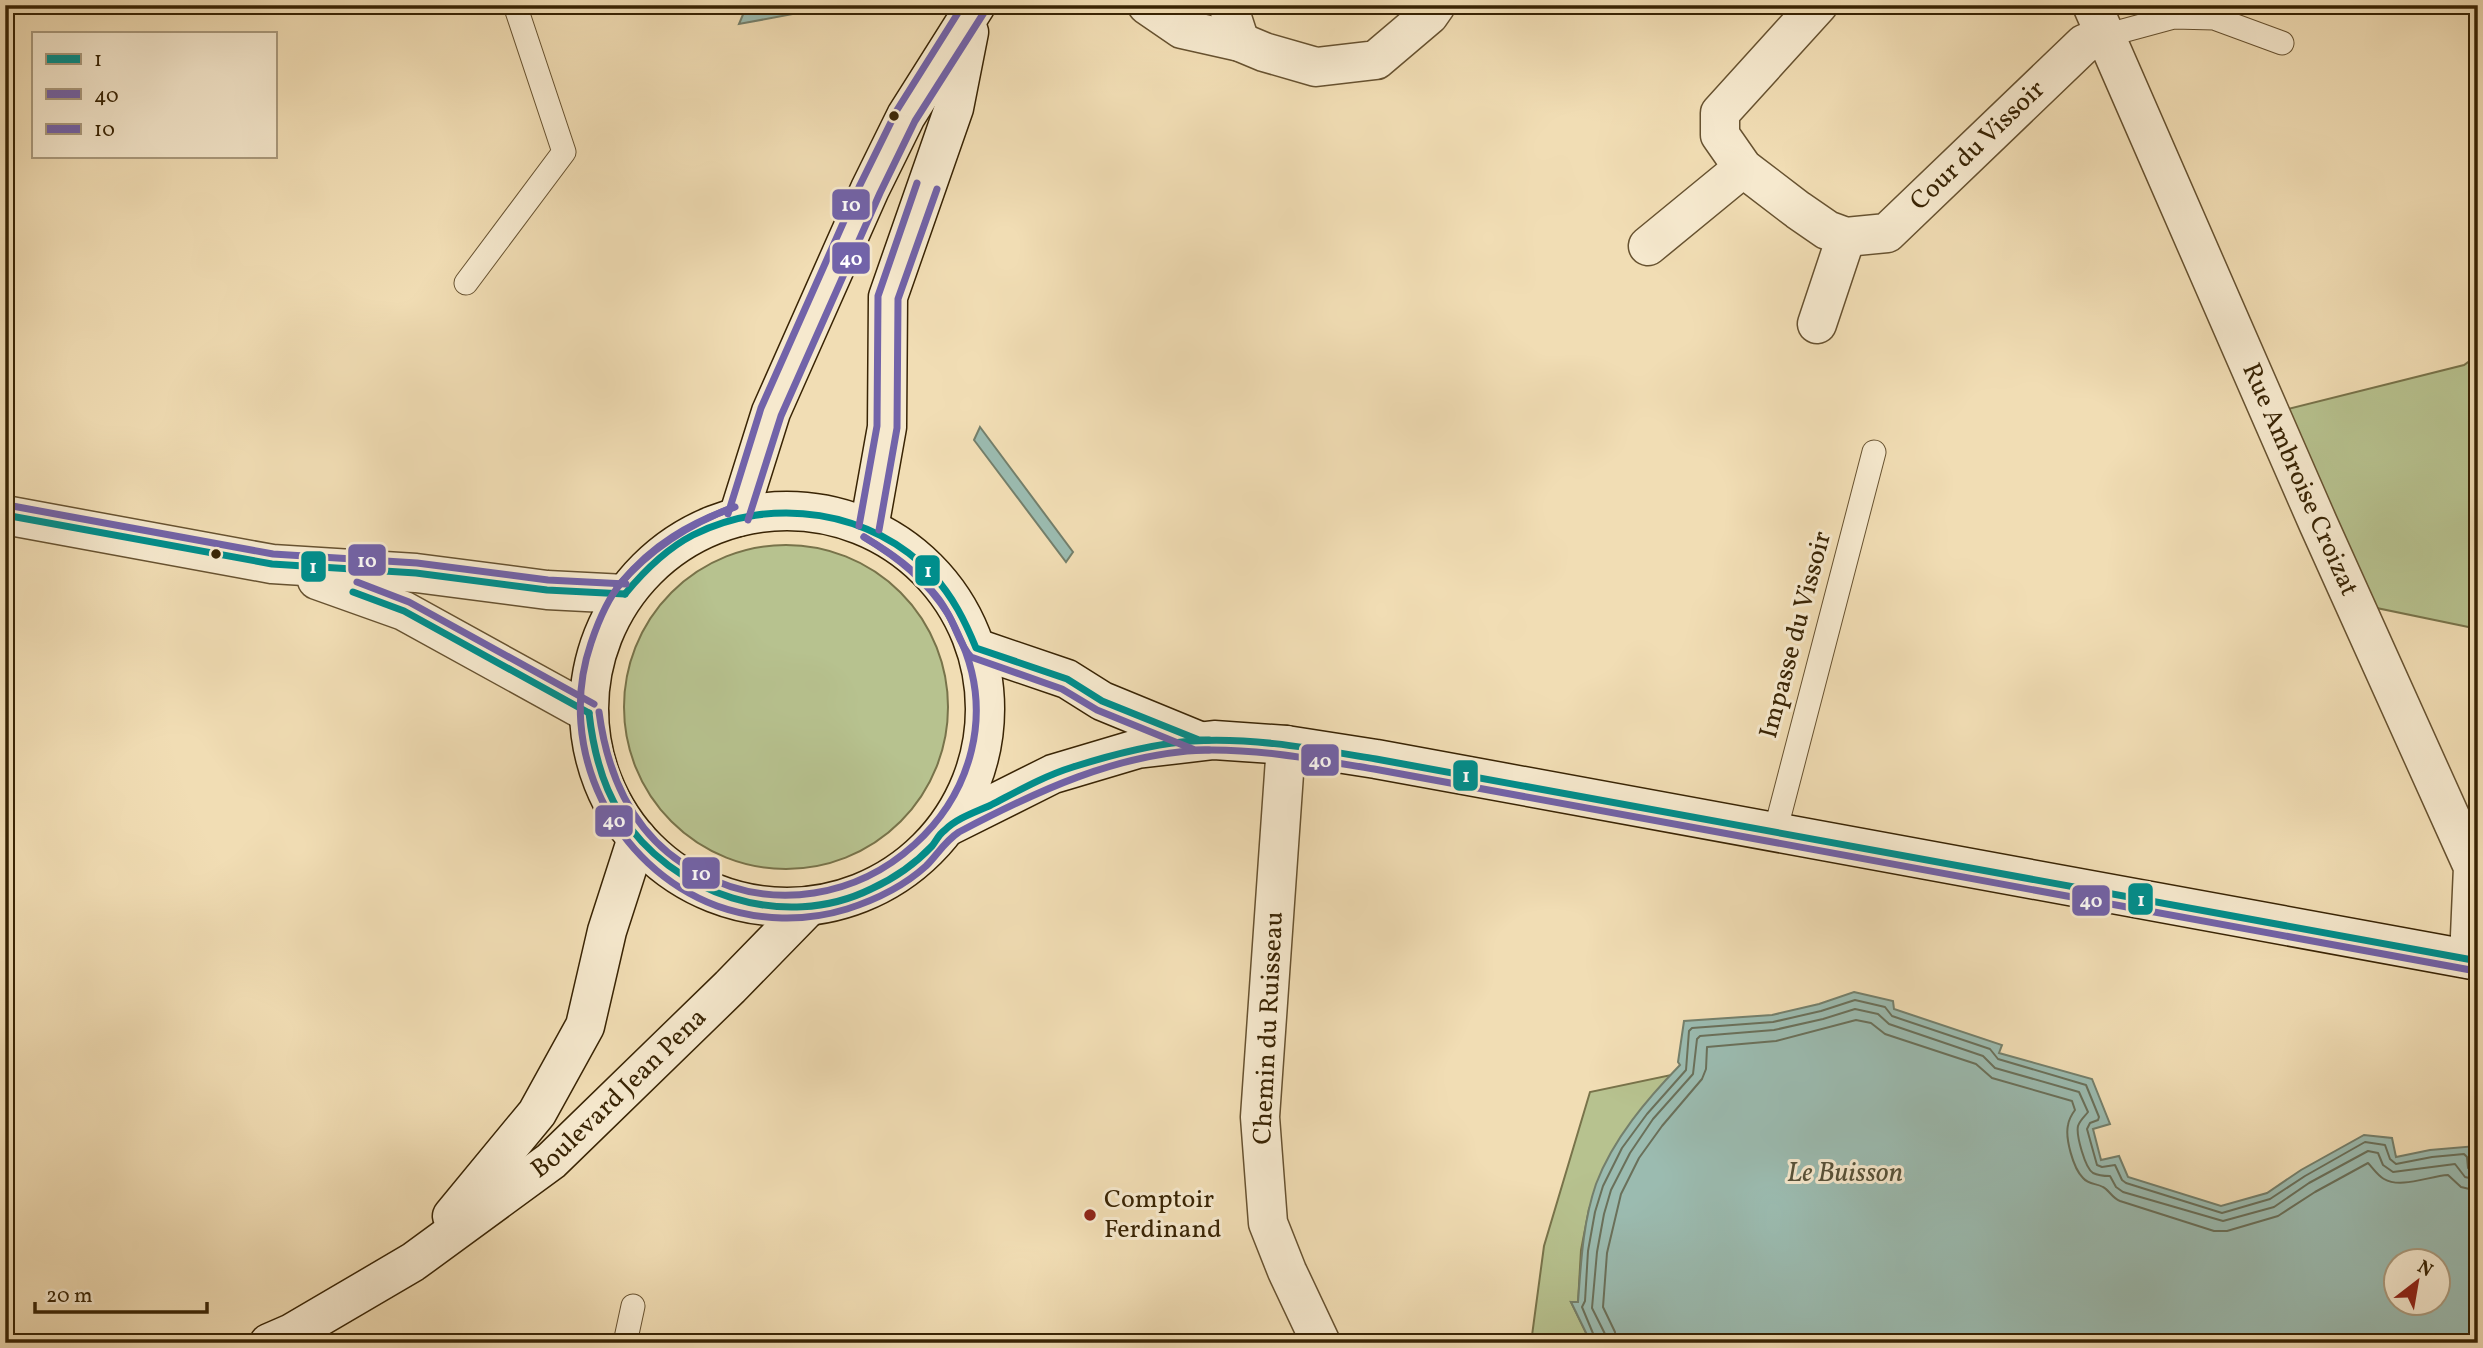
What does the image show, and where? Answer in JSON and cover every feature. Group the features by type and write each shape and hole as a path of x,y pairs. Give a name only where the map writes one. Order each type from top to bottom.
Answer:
{"main road":[{"path":"1147,5 1182,29 1240,42 1316,67 1376,60 1429,15 1436,5"},
{"path":"1228,5 1240,42"},
{"path":"1817,324 1846,237 1827,230 1743,168 1720,135 1720,113 1818,5"},
{"path":"738,517 771,412 870,189 906,116 975,8"},
{"path":"869,528 887,427 888,297 954,108 975,8"},
{"name":"Cour du Vissoir","path":"1846,237 1887,233 2084,44 2098,21"},
{"name":"Rue Ambroise Croizat","path":"2098,21 2473,867 2473,960"},
{"path":"1648,246 1743,168"},
{"path":"782,511 804,512 848,520 869,528 909,553 943,586 957,606 976,649 985,695 984,741 970,786 947,827 933,845 896,875 855,896 809,906 761,906 714,893 672,870 637,838 612,801 603,780 593,747 589,713 598,650 605,631 625,594 657,560 695,534 738,517 782,511"},
{"path":"5,515 272,564 415,573 547,590 625,594"},
{"path":"272,564 404,611 589,713"},
{"path":"976,649 1067,679 1102,701 1199,740"},
{"path":"947,827 1052,774 1137,748 1199,740 1286,745 1376,759 2473,960"},
{"name":"Chemin du Ruisseau","path":"1286,745 1260,1117 1268,1223 1321,1343"},
{"name":"Boulevard Jean Pena","path":"413,1262 537,1113 585,1026 607,931 637,838"},
{"name":"Boulevard Jean Pena","path":"285,1340 413,1262 551,1161 809,906"}],"lane":[{"path":"466,283 564,152 515,5"},
{"path":"2098,21 2214,18 2282,43"},
{"name":"Impasse du Vissoir","path":"1775,832 1781,800 1874,452"},
{"path":"625,1343 633,1306"}],"green space":[{"path":"2478,355 2478,629 2372,607 2276,412 2464,365"},
{"path":"770,545 802,545 833,552 863,564 901,592 921,617 936,645 945,675 948,707 945,739 936,769 921,797 901,822 876,842 848,857 802,869 770,869 739,862 709,850 671,822 661,810 643,784 631,754 624,723 624,691 631,660 643,630 671,592 683,582 709,564 739,552"},
{"path":"1671,1075 1616,1145 1589,1209 1581,1250 1578,1303 1571,1302 1591,1343 1531,1343 1544,1246 1590,1092"}],"water":[{"path":"747,5 792,5 793,14 739,24"},
{"path":"980,427 1073,552 1066,562 974,440"},
{"name":"Le Buisson","path":"1854,992 1893,1001 1894,1009 2002,1045 1999,1053 2092,1079 2110,1124 2093,1129 2101,1160 2119,1156 2128,1177 2221,1206 2267,1193 2301,1170 2364,1135 2392,1138 2396,1157 2430,1150 2476,1146 2473,1164 2478,1165 2478,1343 1591,1343 1571,1302 1578,1302 1588,1213 1603,1167 1643,1106 1680,1065 1678,1062 1684,1021 1772,1015 1819,1004"}],"transit line":[{"name":"10","path":"728,514 761,408 860,185 897,110 963,5"},
{"name":"40","path":"748,520 781,416 880,193 915,121 985,11"},
{"name":"10","path":"859,526 877,426 878,296 917,183"},
{"name":"40","path":"879,530 897,428 898,299 937,189"},
{"name":"10","path":"7,505 273,554 417,563 548,580 626,584"},
{"name":"10","path":"617,587 643,561 670,540 734,507"},
{"name":"40","path":"735,507 687,528 659,546 634,569 612,596 591,643 582,683 581,723 588,762 602,799 622,833 648,863 680,888 733,911 766,917 798,918 847,909 878,897 908,880 926,866 959,832 1047,789 1140,758 1226,750 1290,756 1374,769 2476,971"},
{"name":"1","path":"625,594 648,569 674,547 693,535 723,523 755,515 788,513 851,523 881,536 908,553 933,575 958,610 976,648 1067,679 1102,701 1199,740 1209,740"},
{"name":"1","path":"5,515 272,564 416,573 547,590 625,594"},
{"name":"40","path":"864,537 900,561 931,590 948,614 971,657 1062,689 1097,710 1195,750 1209,750"},
{"name":"10","path":"599,712 609,761 628,805 641,825 657,842 697,872 756,893 814,893 868,876 914,845 950,802 972,750 975,693 958,634 940,601 912,571 864,537"},
{"name":"10","path":"357,582 409,602 594,704"},
{"name":"1","path":"353,592 404,611 589,713"},
{"name":"1","path":"589,713 596,752 608,790 620,813 642,842 669,866 699,884 732,898 767,905 802,907 837,901 871,889 911,865 955,822 1062,771 1117,754 1161,745 1215,740 1284,745 1376,759 2478,961"}],"place":[{"name":"Comptoir Ferdinand","path":"1090,1215"}]}
